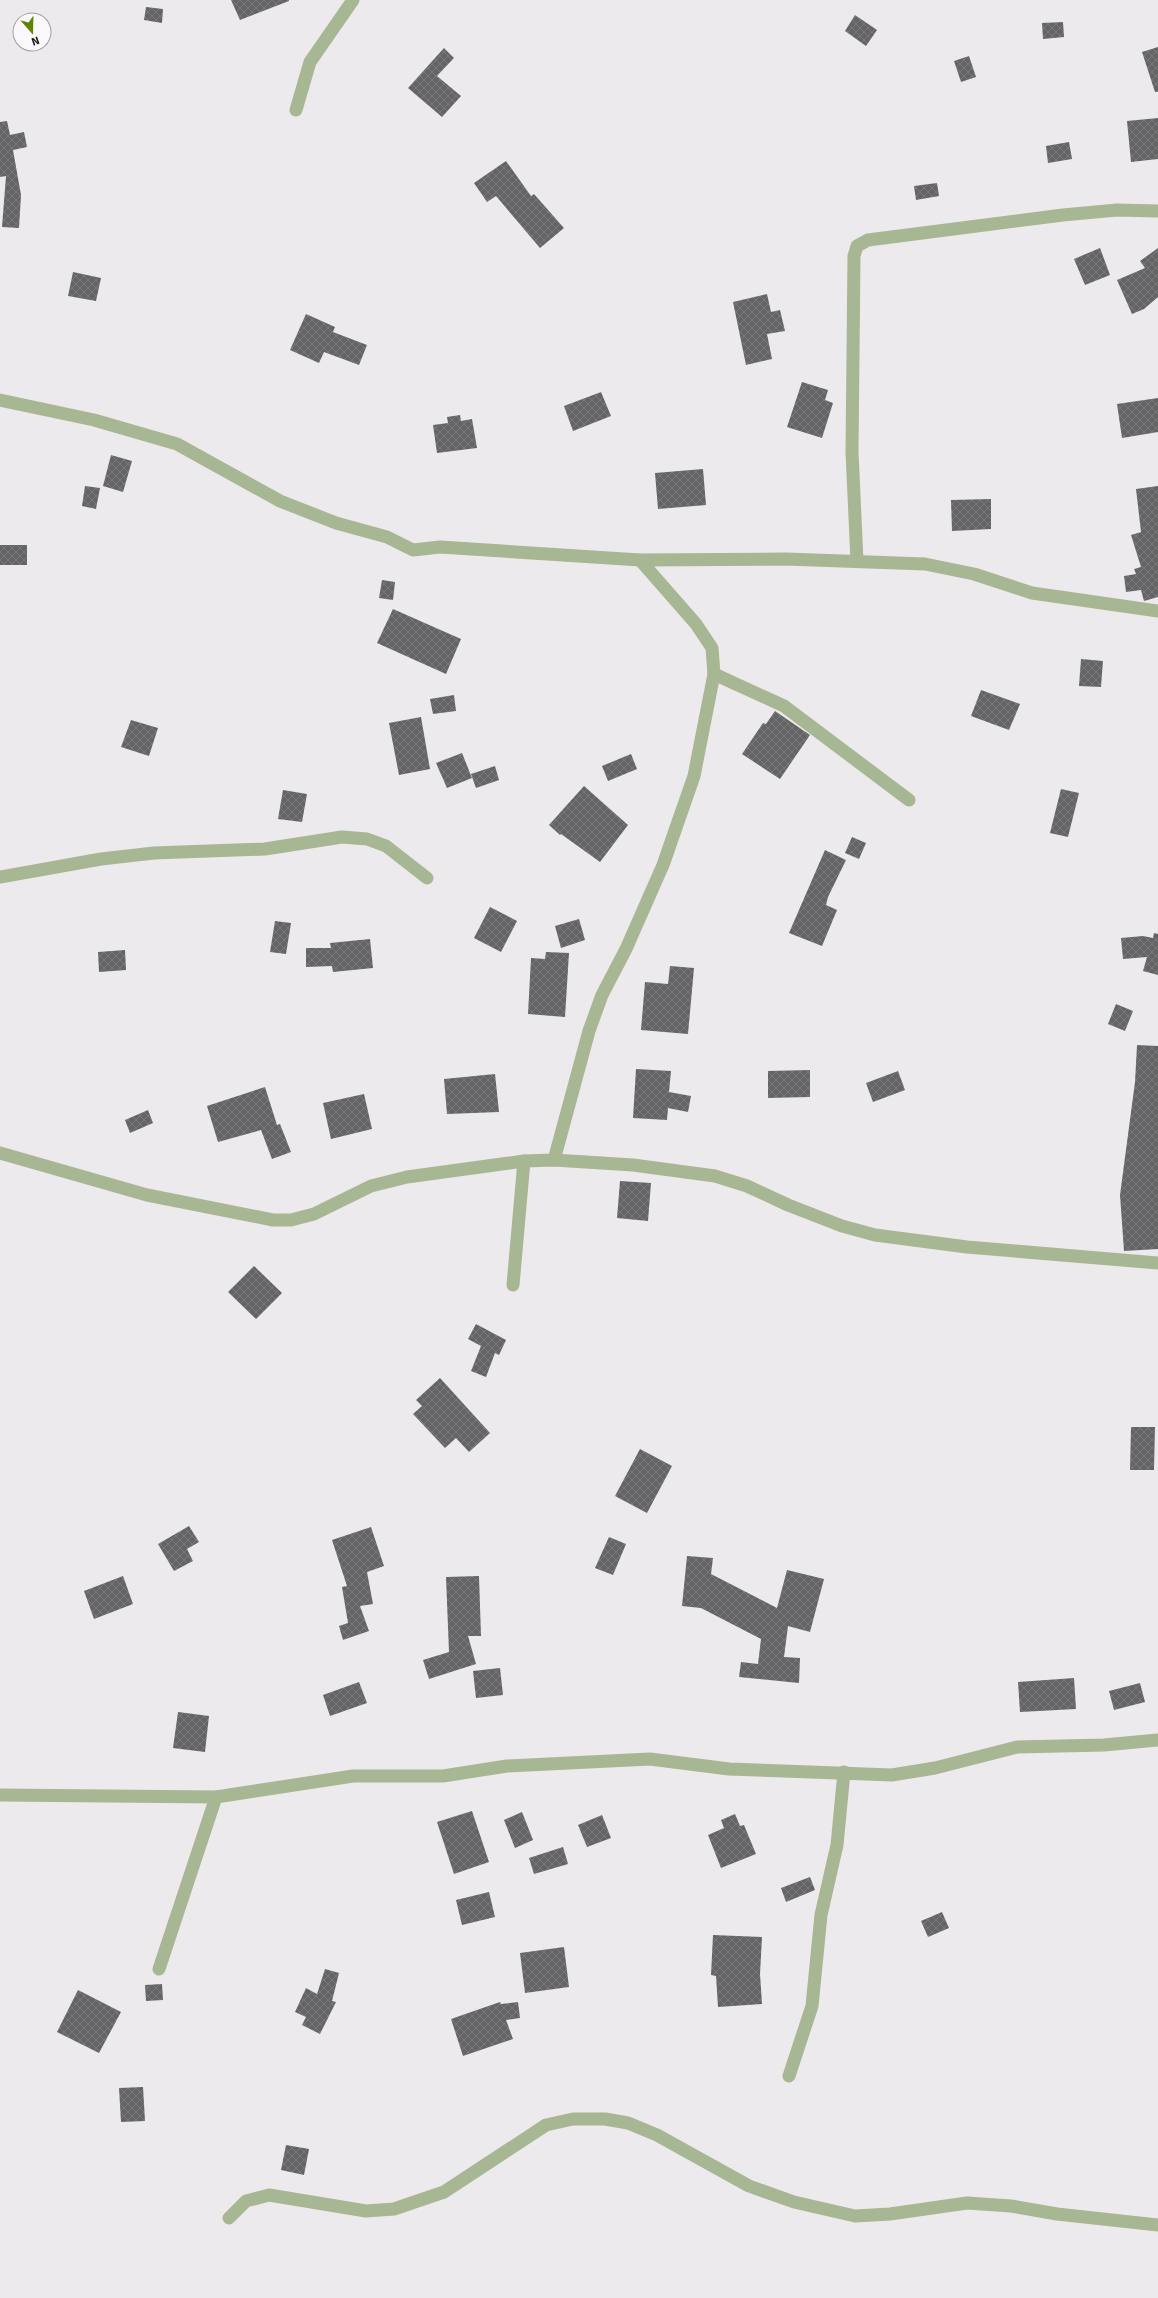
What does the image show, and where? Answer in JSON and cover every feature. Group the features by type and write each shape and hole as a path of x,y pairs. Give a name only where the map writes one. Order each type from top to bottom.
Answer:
{"street":[{"path":"296,110 310,62 353,0"},
{"path":"857,561 852,452 854,256 857,246 868,240 1063,215 1117,210 1158,211"},
{"path":"0,400 94,420 177,444 280,501 336,523 387,537 412,550 440,547 640,560 857,561 925,564 974,574 1032,593 1158,611"},
{"path":"554,1160 589,1030 602,995 626,949 663,865 694,776 714,674 712,648 696,624 640,560"},
{"path":"714,674 784,706 909,800"},
{"path":"0,877 101,859 154,853 265,848 342,837 367,838 386,846 427,878"},
{"path":"0,1153 148,1195 273,1220 291,1220 314,1214 371,1186 407,1176 524,1161 554,1160 632,1165 715,1176 747,1186 788,1205 842,1226 875,1235 967,1247 1158,1264"},
{"path":"513,1285 524,1161"},
{"path":"0,1795 216,1797 353,1776 443,1776 507,1766 642,1759 729,1769 844,1772 892,1775 935,1768 1017,1747 1104,1745 1158,1740"},
{"path":"789,2076 812,2006 821,1915 837,1845 844,1772"},
{"path":"159,1970 216,1797"},
{"path":"229,2218 246,2201 269,2195 366,2211 394,2209 444,2192 546,2125 573,2119 605,2119 628,2123 656,2135 749,2186 794,2202 855,2216 890,2214 967,2203 1011,2206 1057,2214 1158,2225"}],"building":[{"path":"231,0 289,0 289,1 240,20"},
{"path":"146,7 163,9 162,23 144,20"},
{"path":"855,15 877,30 866,46 845,31"},
{"path":"1063,22 1064,37 1043,39 1042,23"},
{"path":"1158,47 1158,92 1155,92 1142,52"},
{"path":"444,48 454,58 437,76 461,96 442,117 408,88"},
{"path":"969,56 976,77 961,82 954,61"},
{"path":"1158,118 1158,159 1131,162 1127,121"},
{"path":"7,121 10,135 24,132 27,147 13,150 21,195 19,228 2,227 6,176 0,177 0,122"},
{"path":"1069,142 1072,159 1048,163 1046,146"},
{"path":"506,161 531,196 534,194 564,228 540,248 496,196 487,202 474,183"},
{"path":"937,183 939,196 916,200 914,186"},
{"path":"1100,248 1110,275 1085,285 1074,259"},
{"path":"1158,248 1158,297 1144,309 1132,314 1117,280 1145,268 1140,261"},
{"path":"73,272 101,278 96,301 68,296"},
{"path":"767,294 771,312 780,310 785,331 767,334 772,359 746,365 733,302"},
{"path":"306,314 335,327 333,332 367,345 359,365 324,352 319,363 290,350"},
{"path":"802,382 828,390 825,400 833,403 822,438 787,427"},
{"path":"601,392 611,416 573,431 564,406"},
{"path":"1158,398 1158,432 1122,438 1117,404"},
{"path":"460,415 461,421 472,419 477,448 437,453 433,425 448,423 447,417"},
{"path":"111,455 132,461 123,492 103,486"},
{"path":"703,469 706,505 658,509 655,473"},
{"path":"85,486 100,488 96,509 82,506"},
{"path":"1158,486 1158,597 1144,601 1141,590 1126,592 1124,576 1136,574 1134,569 1141,567 1131,535 1141,532 1136,489"},
{"path":"991,499 991,529 952,531 951,500"},
{"path":"0,545 27,545 27,565 0,565"},
{"path":"382,580 395,582 393,600 379,598"},
{"path":"393,609 461,639 446,674 377,643"},
{"path":"1081,659 1103,661 1101,687 1079,686"},
{"path":"981,690 1020,704 1009,730 971,716"},
{"path":"454,695 456,711 433,714 430,699"},
{"path":"775,711 810,735 780,779 742,754 763,723 766,724"},
{"path":"421,717 430,769 399,775 389,723"},
{"path":"131,720 158,728 149,756 121,747"},
{"path":"462,753 472,778 447,788 436,763"},
{"path":"631,754 637,769 608,781 602,766"},
{"path":"495,766 499,780 476,788 471,774"},
{"path":"584,786 628,825 600,862 561,834 560,835 549,825"},
{"path":"1061,789 1079,793 1068,837 1050,833"},
{"path":"283,790 307,794 302,822 278,819"},
{"path":"852,837 866,843 859,859 845,853"},
{"path":"825,850 846,860 828,897 826,905 837,910 822,946 789,933"},
{"path":"490,907 517,921 501,952 474,938"},
{"path":"579,919 585,940 561,948 555,926"},
{"path":"275,921 291,923 286,954 270,952"},
{"path":"1154,933 1158,934 1158,975 1143,971 1147,957 1123,959 1121,938 1143,936 1153,938"},
{"path":"370,939 373,968 333,972 332,966 306,967 306,948 331,948 330,943"},
{"path":"125,950 126,970 99,972 98,952"},
{"path":"546,952 569,953 565,1017 528,1014 531,958 545,959"},
{"path":"670,966 694,968 688,1034 641,1030 645,982 668,984"},
{"path":"1116,1004 1133,1011 1125,1031 1108,1024"},
{"path":"1137,1045 1158,1046 1158,1249 1124,1251 1120,1195 1135,1082"},
{"path":"636,1069 671,1071 669,1092 691,1096 688,1112 668,1108 667,1120 633,1118"},
{"path":"810,1070 810,1097 768,1098 768,1071"},
{"path":"898,1071 905,1090 873,1102 866,1083"},
{"path":"495,1074 499,1112 447,1114 444,1079"},
{"path":"265,1087 277,1125 280,1124 291,1152 272,1159 261,1130 218,1142 207,1106"},
{"path":"364,1094 372,1129 331,1139 323,1103"},
{"path":"148,1110 153,1123 130,1133 125,1120"},
{"path":"620,1181 651,1183 648,1221 617,1218"},
{"path":"254,1266 282,1293 256,1319 228,1292"},
{"path":"476,1324 506,1340 499,1355 495,1353 486,1377 471,1371 481,1346 468,1339"},
{"path":"440,1378 490,1433 469,1452 456,1438 445,1448 413,1414 422,1406 416,1400"},
{"path":"1131,1427 1155,1427 1154,1470 1130,1470"},
{"path":"640,1449 672,1466 647,1513 615,1496"},
{"path":"189,1526 199,1542 187,1549 193,1561 174,1571 158,1544"},
{"path":"371,1527 384,1566 367,1572 373,1604 360,1606 369,1631 343,1640 339,1626 348,1623 342,1587 347,1586 332,1540"},
{"path":"609,1537 626,1544 613,1575 595,1568"},
{"path":"687,1556 713,1558 711,1574 777,1608 787,1570 824,1579 810,1632 788,1626 784,1657 800,1658 799,1683 739,1677 741,1662 758,1664 761,1639 701,1608 682,1606"},
{"path":"123,1576 133,1604 94,1619 84,1591"},
{"path":"479,1576 481,1636 468,1636 476,1664 429,1679 423,1660 449,1652 446,1577"},
{"path":"500,1668 503,1695 476,1698 473,1671"},
{"path":"1074,1678 1076,1709 1020,1712 1018,1682"},
{"path":"359,1682 367,1703 330,1716 323,1695"},
{"path":"1140,1683 1145,1702 1114,1710 1109,1691"},
{"path":"178,1712 209,1716 205,1752 173,1748"},
{"path":"472,1811 489,1862 454,1874 437,1822"},
{"path":"522,1812 533,1840 515,1848 504,1820"},
{"path":"735,1814 740,1826 744,1825 756,1854 721,1868 708,1835 724,1828 721,1820"},
{"path":"602,1815 611,1838 587,1847 578,1825"},
{"path":"563,1847 568,1864 534,1874 529,1858"},
{"path":"810,1877 815,1890 786,1902 781,1888"},
{"path":"489,1892 495,1917 462,1925 456,1900"},
{"path":"942,1912 949,1928 928,1937 921,1921"},
{"path":"713,1935 762,1937 760,1974 762,2004 718,2007 716,1976 711,1975"},
{"path":"564,1947 569,1987 525,1993 520,1953"},
{"path":"325,1969 339,1973 332,2001 336,2002 320,2034 302,2025 306,2017 295,2012 306,1988 317,1994"},
{"path":"162,1984 163,2000 146,2001 145,1985"},
{"path":"78,1990 121,2012 99,2053 57,2032"},
{"path":"500,2002 501,2004 518,2002 520,2018 506,2020 513,2039 463,2056 451,2019"},
{"path":"143,2087 145,2121 121,2122 119,2088"},
{"path":"286,2145 309,2149 304,2175 281,2170"}]}
